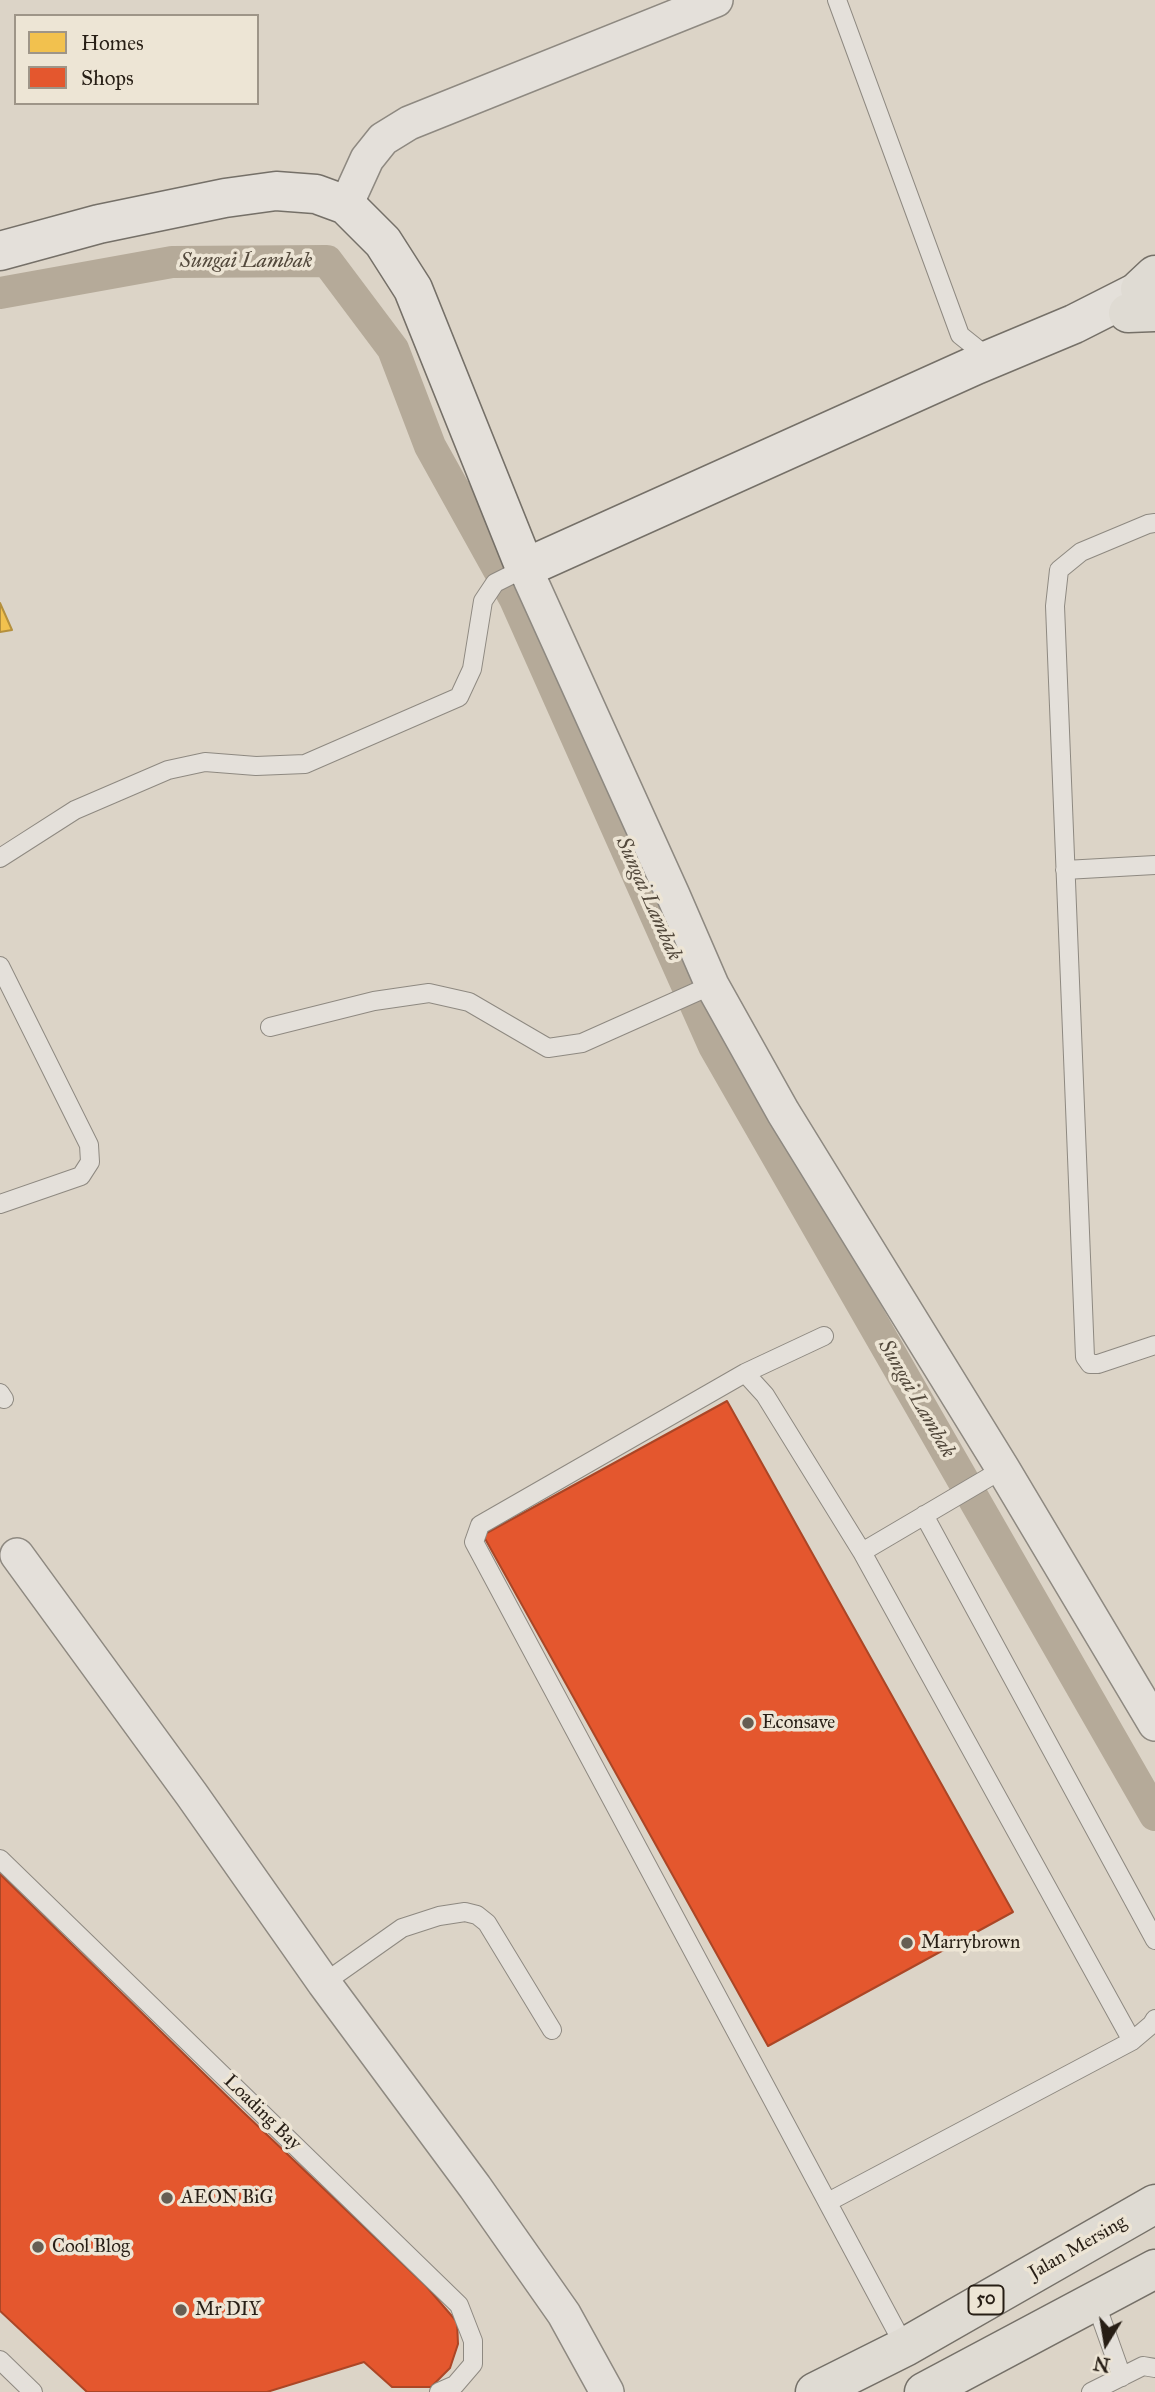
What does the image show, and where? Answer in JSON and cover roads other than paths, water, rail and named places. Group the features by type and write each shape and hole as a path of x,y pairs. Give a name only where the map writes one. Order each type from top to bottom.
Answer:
{"highway":[{"name":"Jalan Mersing","path":"815,2392 905,2347 1155,2204"},
{"path":"924,2392 1155,2269"}],"street":[{"path":"346,205 366,159 383,139 409,123 716,0"},
{"path":"0,251 99,224 225,198 276,191 316,194 346,205 383,242 413,289 510,575 668,883 712,985 992,1475 1155,1724"},
{"path":"510,575 974,366 1148,296"},
{"path":"17,1555 192,1795 324,1983 475,2187 564,2315 607,2392"}],"lane":[{"path":"837,0 960,335 974,366"},
{"path":"960,335 974,366"},
{"path":"1155,523 1081,552 1059,570 1055,606 1085,1357 1090,1364 1098,1364 1155,1345"},
{"path":"0,858 75,810 168,770 205,762 256,766 305,764 459,697 472,669 483,601 510,575"},
{"path":"1065,870 1155,865"},
{"path":"0,966 89,1145 90,1162 81,1176 0,1204"},
{"path":"270,1027 374,1001 429,993 469,1002 548,1048 582,1043 712,985"},
{"path":"824,1336 745,1373 480,1525 474,1542 905,2347"},
{"path":"745,1373 765,1395 862,1552 1132,2041"},
{"path":"862,1552 992,1475"},
{"path":"924,1515 1155,1940"},
{"name":"Loading Bay","path":"0,1859 459,2305 473,2341 473,2364 447,2388"},
{"path":"324,1983 401,1928 439,1916 465,1912 477,1915 487,1923 552,2030"},
{"path":"828,2202 1132,2041 1155,2019"},
{"path":"1095,2301 1122,2377"},
{"path":"0,2360 33,2392"},
{"path":"1091,2392 1143,2365 1155,2368"}],"waterway":[{"name":"Sungai Lambak","path":"0,293 172,262 327,261 393,349 430,446 515,599 714,1046 1155,1815"}],"place":[{"name":"Econsave","path":"748,1723"},
{"name":"Marrybrown","path":"907,1943"},
{"name":"AEON BiG","path":"167,2198"},
{"name":"Cool Blog","path":"38,2247"},
{"name":"Mr DIY","path":"181,2310"}]}
